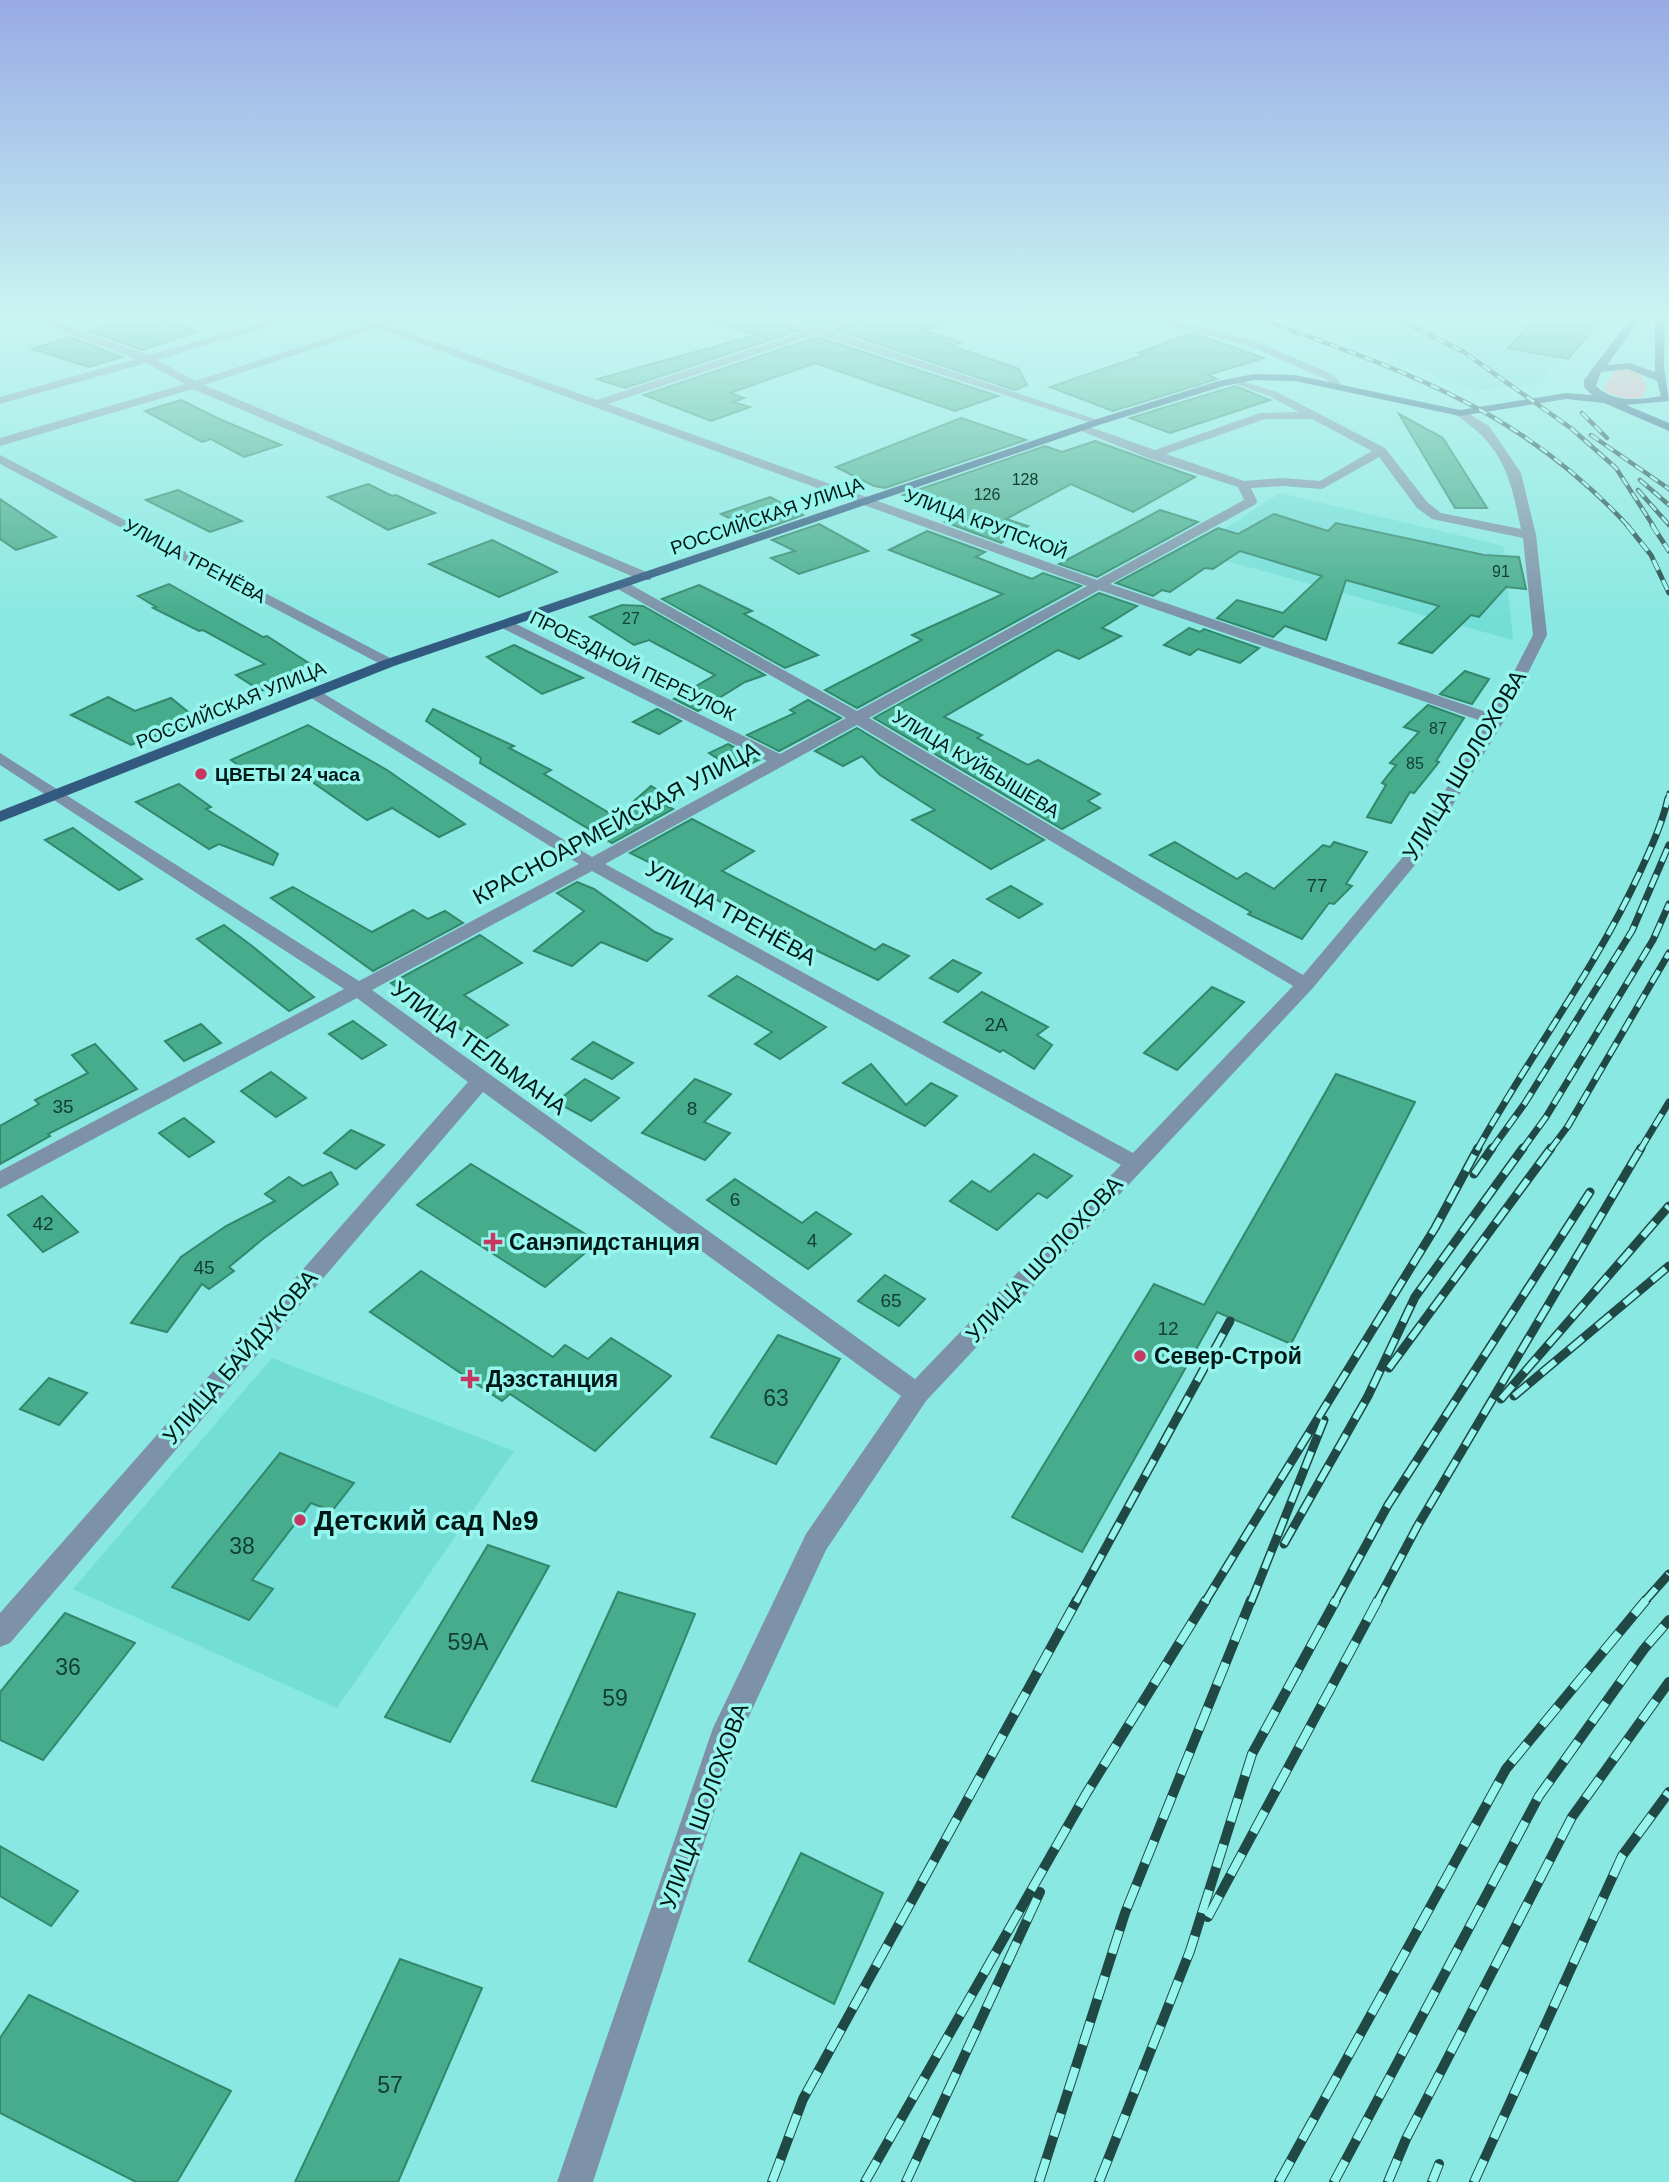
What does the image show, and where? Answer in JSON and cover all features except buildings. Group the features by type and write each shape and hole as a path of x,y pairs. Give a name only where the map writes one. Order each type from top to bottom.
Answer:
{"main road":[{"name":"РОССИЙСКАЯ УЛИЦА","path":"0,817 389,663 1118,416"},
{"path":"1644,416 1669,427"}],"street":[{"path":"0,443 91,416"},
{"path":"267,416 646,577"},
{"name":"УЛИЦА КРУПСКОЙ","path":"631,416 1095,584 1496,721"},
{"path":"1079,416 1098,422"},
{"path":"1152,455 1262,416"},
{"path":"1307,416 1316,416 1381,451 1422,505 1437,516 1529,536"},
{"name":"УЛИЦА ШОЛОХОВА","path":"575,2182 724,1738 816,1542 917,1394 1305,985 1414,855 1496,721 1540,635 1529,536 1514,473 1485,429 1465,416"},
{"path":"1080,428 1247,493 1282,482 1322,485 1381,451"},
{"name":"УЛИЦА ТРЕНЁВА","path":"0,459 389,663"},
{"name":"КРАСНОАРМЕЙСКАЯ УЛИЦА","path":"0,1181 859,719 1095,584 1247,493"},
{"name":"УЛИЦА КУЙБЫШЕВА","path":"621,585 859,719 1305,985"},
{"name":"ПРОЕЗДНОЙ ПЕРЕУЛОК","path":"505,624 781,761"},
{"name":"УЛИЦА ТРЕНЁВА","path":"313,694 592,864 1134,1163"},
{"name":"УЛИЦА ТЕЛЬМАНА","path":"0,758 358,989 481,1081 917,1394"},
{"name":"УЛИЦА БАЙДУКОВА","path":"0,1634 481,1081"}],"shaded area":[{"path":"1280,493 1504,546 1513,640 1190,551"},
{"name":"Детский сад №9","path":"272,1358 514,1451 337,1708 73,1589"}],"railway":[{"path":"1490,416 1543,450 1586,485 1627,525"},
{"path":"1554,416 1616,468 1654,527"},
{"path":"1585,416 1607,438"},
{"path":"1591,435 1669,489"},
{"path":"1640,480 1669,505"},
{"path":"1638,490 1669,525"},
{"path":"1627,525 1651,555 1669,593"},
{"path":"1652,525 1669,551"},
{"path":"1668,799 1669,793"},
{"path":"1477,1150 1603,944 1640,872 1668,798"},
{"path":"1491,1150 1525,1103 1632,931 1669,845"},
{"path":"1522,1150 1546,1117 1653,940 1669,904"},
{"path":"1550,1150 1568,1126 1669,953"},
{"path":"1640,1150 1669,1102"},
{"path":"1205,1602 1435,1228 1478,1148"},
{"path":"1474,1174 1492,1148"},
{"path":"1284,1544 1368,1396 1415,1297 1523,1148"},
{"path":"1389,1368 1551,1148"},
{"path":"1377,1602 1418,1525 1641,1148"},
{"path":"1335,1602 1388,1505 1590,1192"},
{"path":"1501,1399 1669,1206"},
{"path":"1514,1396 1669,1266"},
{"path":"1076,1602 1230,1321"},
{"path":"1251,1602 1324,1420"},
{"path":"1644,1602 1669,1574"},
{"path":"772,2182 803,2099 1077,1600"},
{"path":"865,2182 1086,1794 1206,1600"},
{"path":"1039,2182 1125,1913 1251,1600"},
{"path":"1099,2182 1190,1951 1252,1754 1336,1600"},
{"path":"1208,1917 1378,1600"},
{"path":"1279,2182 1506,1769 1646,1600"},
{"path":"1334,2182 1539,1796 1644,1649 1669,1620"},
{"path":"1388,2182 1406,2139 1572,1817 1669,1682"},
{"path":"1474,2182 1622,1856 1669,1792"},
{"path":"906,2182 1040,1892"},
{"path":"1432,2182 1439,2164"}],"place":[{"name":"ЦВЕТЫ 24 часа","path":"201,774"},
{"name":"Санэпидстанция","path":"493,1242"},
{"name":"Север-Строй","path":"1140,1356"},
{"name":"Дэзстанция","path":"470,1379"},
{"name":"Детский сад №9","path":"300,1520"}]}
